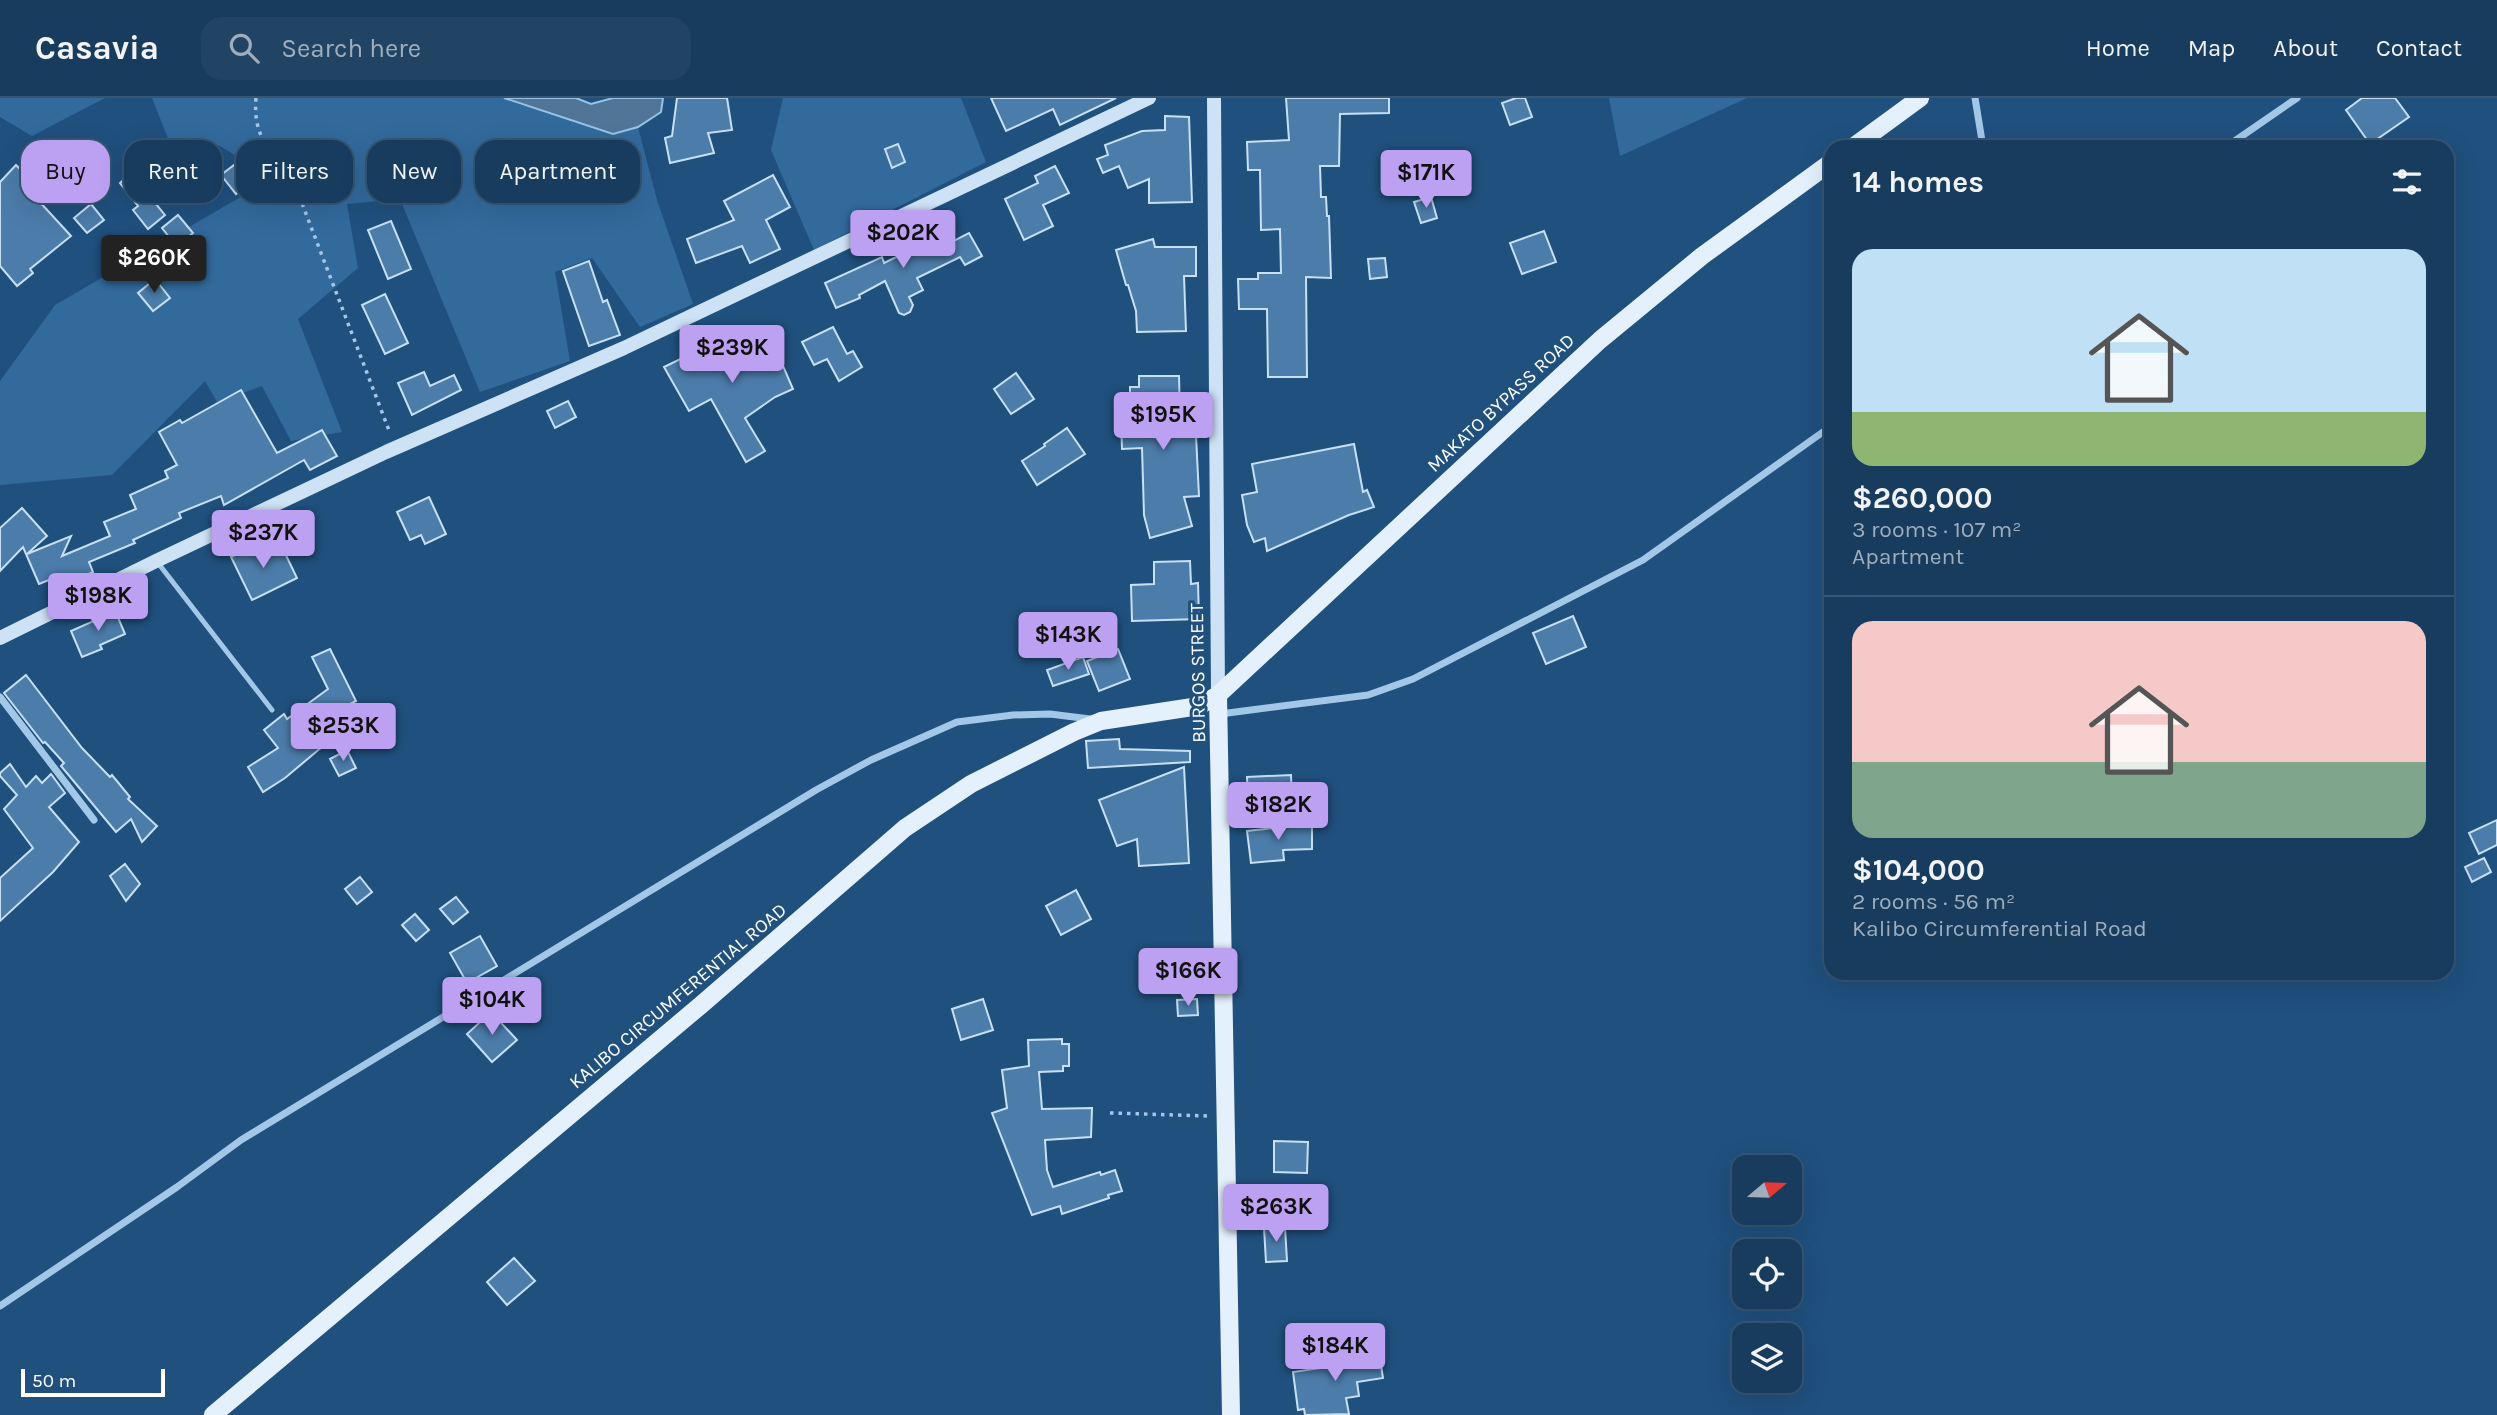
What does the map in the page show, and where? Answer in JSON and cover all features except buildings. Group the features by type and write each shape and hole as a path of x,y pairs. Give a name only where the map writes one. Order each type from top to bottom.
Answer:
{"main road":[{"path":"1863,140 1920,98"},
{"name":"MAKATO BYPASS ROAD","path":"1218,695 1600,340 1702,256 1824,167"},
{"name":"BURGOS STREET","path":"1218,695 1231,1415"},
{"name":"KALIBO CIRCUMFERENTIAL ROAD","path":"213,1415 701,1005 905,828 971,784 1074,732 1101,721 1199,706 1218,695"}],"street":[{"path":"0,638 386,452 624,348 1149,98"},
{"name":"BURGOS STREET","path":"1214,98 1218,695"},
{"path":"1975,98 1982,140"},
{"path":"2236,140 2297,98"},
{"path":"1219,714 1368,695 1413,679 1643,561 1824,431"},
{"path":"0,697 94,820"},
{"path":"0,1306 177,1187 241,1140 816,790 872,760 957,722 1013,715 1050,714 1101,721"}],"lane":[{"path":"156,561 272,710"}],"path":[{"path":"256,98 255,112 259,135 271,153 290,172 390,434"},
{"path":"1110,1113 1226,1117"}],"shaded area":[{"path":"0,98 105,98 32,136 0,117"},
{"path":"152,98 504,98 521,105 638,127 657,200 693,304 640,327 592,258 555,272 570,361 480,392 402,203 461,203 461,140 367,140 367,202 347,204 358,268 298,319 342,432 291,441 262,386 217,402 205,381 112,475 0,485 0,381 55,305 236,200 236,203 353,203 353,140 236,140 236,156 222,147 222,140 169,140"},
{"path":"504,98 576,98 591,104 613,98 663,98 661,112 638,127 613,134"},
{"path":"783,98 961,98 986,162 814,250 771,150"},
{"path":"1609,98 1747,98 1620,156"}]}
